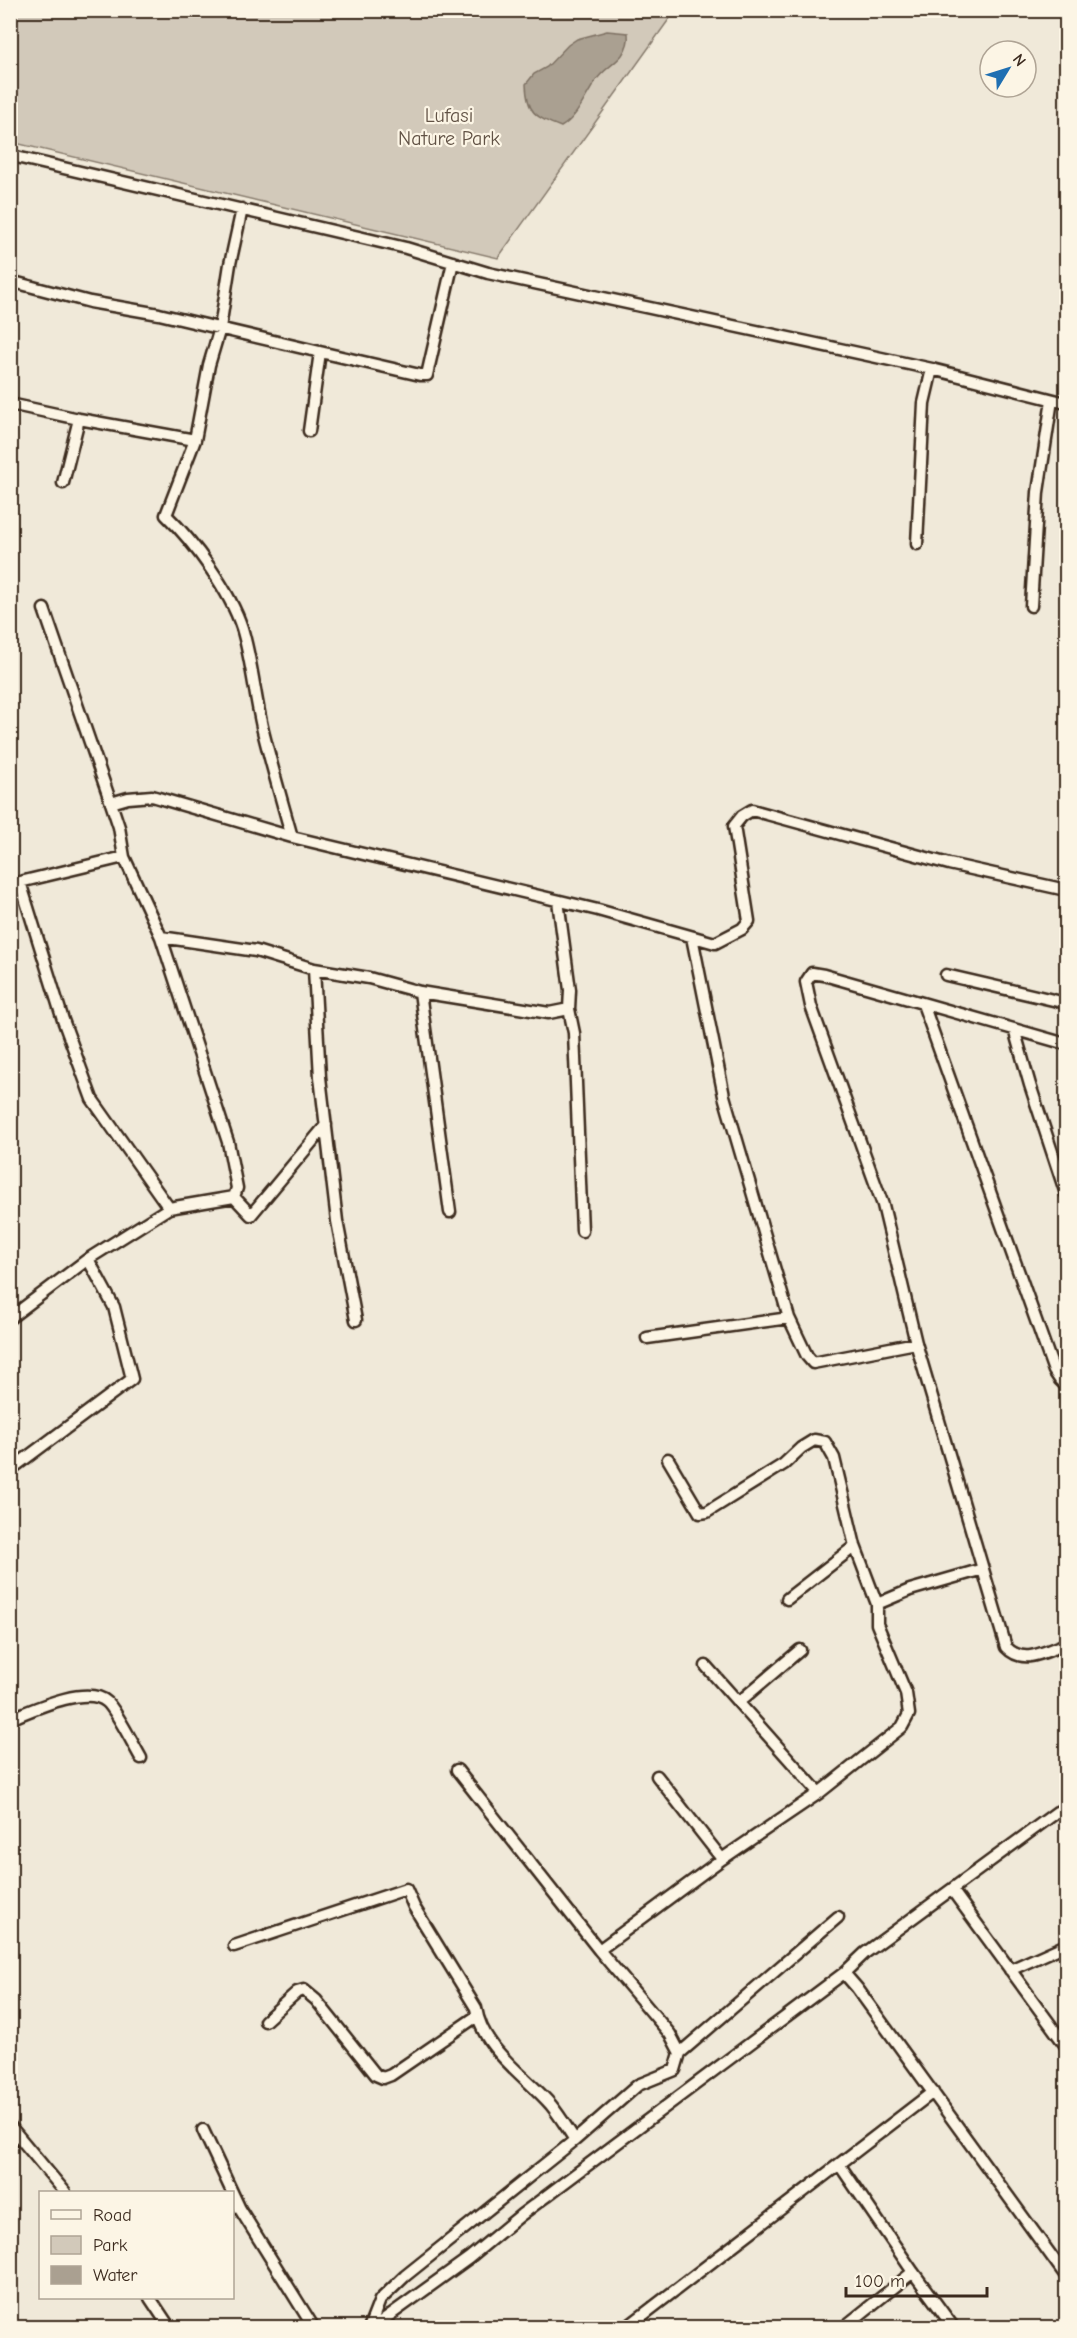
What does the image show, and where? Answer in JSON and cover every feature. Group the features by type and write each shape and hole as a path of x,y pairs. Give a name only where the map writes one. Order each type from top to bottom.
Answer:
{"street":[{"path":"12,156 406,248 488,273 932,369 1066,403"},
{"path":"242,209 230,264 220,328 208,364 195,440 166,515 182,531 205,562 242,628 263,730 292,837"},
{"path":"10,281 90,302 159,314 428,375 453,262"},
{"path":"309,431 320,352"},
{"path":"917,544 924,403 932,369"},
{"path":"1031,606 1038,492 1052,400"},
{"path":"10,404 195,440"},
{"path":"63,483 79,419"},
{"path":"44,609 119,827 124,857 161,937 228,1142 237,1188 234,1197"},
{"path":"111,803 128,798 152,796 292,837 598,910 715,943 742,929 749,921 734,826 742,816 752,810 949,864 1066,890"},
{"path":"124,857 20,882 63,1020 92,1099 169,1208"},
{"path":"558,901 570,990 569,1009 574,1033 582,1231"},
{"path":"161,937 256,951 314,969 369,978 420,992 549,1013 569,1009"},
{"path":"693,937 724,1096 789,1318 807,1356 813,1363 916,1343"},
{"path":"314,969 320,1077 337,1221 356,1320"},
{"path":"1066,1044 812,973 806,982 811,1006 883,1205 916,1343 1006,1647 1015,1656 1026,1658 1066,1644"},
{"path":"946,975 1066,1003"},
{"path":"420,992 450,1212"},
{"path":"923,1004 1054,1371 1066,1386"},
{"path":"1014,1029 1066,1194"},
{"path":"234,1197 251,1215 326,1125"},
{"path":"10,1318 88,1259 169,1208 234,1197"},
{"path":"10,1470 132,1379 114,1307 88,1259"},
{"path":"647,1338 789,1318"},
{"path":"599,1950 722,1859 819,1793 902,1726 909,1714 906,1693 877,1624 877,1604 855,1546 834,1458 825,1443 814,1440 801,1448 784,1464 707,1512 700,1513 668,1459"},
{"path":"787,1599 855,1546"},
{"path":"877,1604 910,1590 982,1569"},
{"path":"739,1702 800,1650"},
{"path":"706,1666 819,1793"},
{"path":"10,1719 52,1702 94,1695 108,1703 141,1758"},
{"path":"457,1770 599,1950 670,2034 680,2053"},
{"path":"657,1776 722,1859"},
{"path":"370,2328 469,2258 521,2215 844,1973 866,1953 1057,1812 1066,1808"},
{"path":"234,1946 406,1889 414,1907 476,2008 478,2024 504,2059 551,2106 575,2140"},
{"path":"952,1890 1066,2046"},
{"path":"370,2328 380,2300 405,2276 575,2140 638,2085 675,2070 680,2053 838,1917"},
{"path":"1010,1970 1066,1945"},
{"path":"844,1973 1066,2276"},
{"path":"264,2021 297,1992 304,1990 316,2000 376,2075 383,2078 391,2075 477,2016"},
{"path":"626,2328 933,2092"},
{"path":"10,2126 63,2191"},
{"path":"203,2130 232,2191"},
{"path":"839,2164 954,2328"},
{"path":"234,2196 314,2328"},
{"path":"843,2328 913,2272"},
{"path":"151,2299 170,2328"}],"green space":[{"name":"Lufasi Nature Park","path":"11,11 675,11 498,258 11,142"}],"water":[{"path":"607,31 628,33 626,47 619,59 598,78 576,113 561,127 534,113 528,102 526,84 534,74 547,67 577,39"}]}
